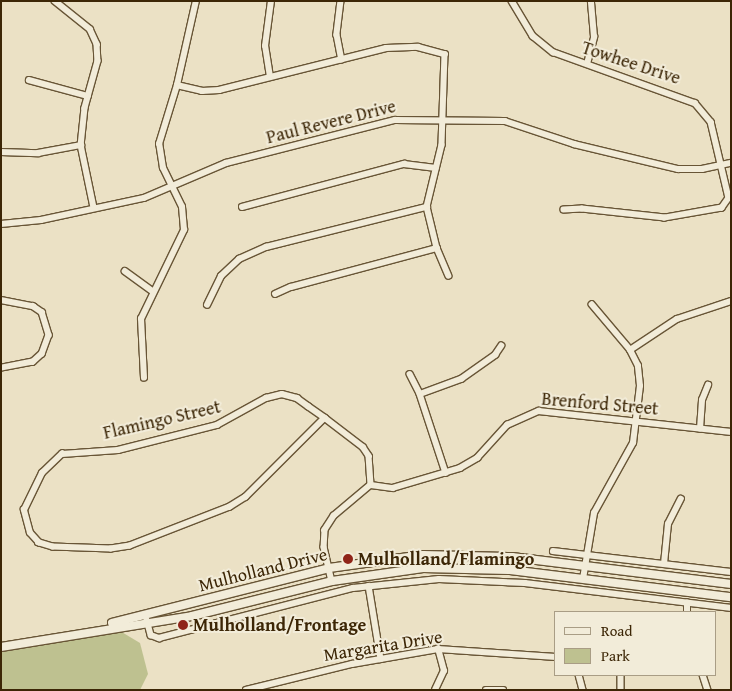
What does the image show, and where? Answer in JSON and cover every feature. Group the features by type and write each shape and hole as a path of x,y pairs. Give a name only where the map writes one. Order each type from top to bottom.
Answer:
{"main road":[{"name":"Mulholland Drive","path":"1,648 146,619 329,568 392,558 453,554 585,566 731,584"},
{"name":"Mulholland Drive","path":"146,619 204,614 332,581 387,571 446,567 503,569 731,597"}],"street":[{"path":"55,1 90,30 98,44 98,61 88,96 81,145 94,208"},
{"path":"144,378 141,319 153,291 181,242 184,230 182,207 163,168 160,144 177,85 196,1"},
{"path":"270,78 265,46 271,1"},
{"path":"341,1 337,34 342,60"},
{"name":"Towhee Drive","path":"512,1 524,25 541,43 553,52 695,103 711,122 729,198 722,208 653,219 582,209 564,210"},
{"path":"586,64 594,37 591,1"},
{"path":"177,85 211,92 401,47 445,54 444,119 427,207 437,248 449,276"},
{"path":"29,80 88,96"},
{"name":"Paul Revere Drive","path":"1,224 41,220 144,198 226,163 395,120 505,121 574,144 678,169 731,163"},
{"path":"1,152 38,153 81,145"},
{"path":"242,207 404,164 436,168"},
{"path":"207,305 221,276 239,259 266,247 427,207"},
{"path":"275,294 291,287 437,248"},
{"path":"125,271 153,291"},
{"path":"1,300 34,306 42,312 49,335 42,354 33,362 1,368"},
{"path":"630,350 677,319 731,301"},
{"path":"582,579 594,513 629,454 636,422 640,386 638,366 630,350 592,304"},
{"path":"420,394 461,379 495,355 501,346"},
{"path":"410,374 420,394 446,473"},
{"path":"700,428 702,400 708,385"},
{"name":"Flamingo Street","path":"325,418 246,497 216,514 130,546 111,549 53,547 39,543 30,533 25,521 27,499 42,473 62,454 118,450 217,425 266,398 282,394 297,398 325,418 363,447 372,467 371,484"},
{"name":"Brenford Street","path":"371,484 393,488 446,473 477,458 507,425 539,411 731,432"},
{"path":"332,581 324,539 328,522 371,484"},
{"path":"664,564 668,524 681,499"},
{"path":"553,551 731,572"},
{"path":"146,619 151,635 159,638 369,586 417,580 495,580 731,608"},
{"path":"369,586 380,659"},
{"path":"686,611 687,603"},
{"path":"435,690 444,671 438,649"},
{"name":"Margarita Drive","path":"246,690 380,659 438,649 554,657"},
{"path":"579,676 583,690"},
{"path":"621,676 621,690"},
{"path":"702,676 708,690"},
{"path":"486,690 503,690"}],"green space":[{"path":"120,631 140,643 148,674 140,690 1,690 1,651"}],"place":[{"name":"Mulholland/Flamingo","path":"348,559"},
{"name":"Mulholland/Frontage","path":"183,625"}]}
